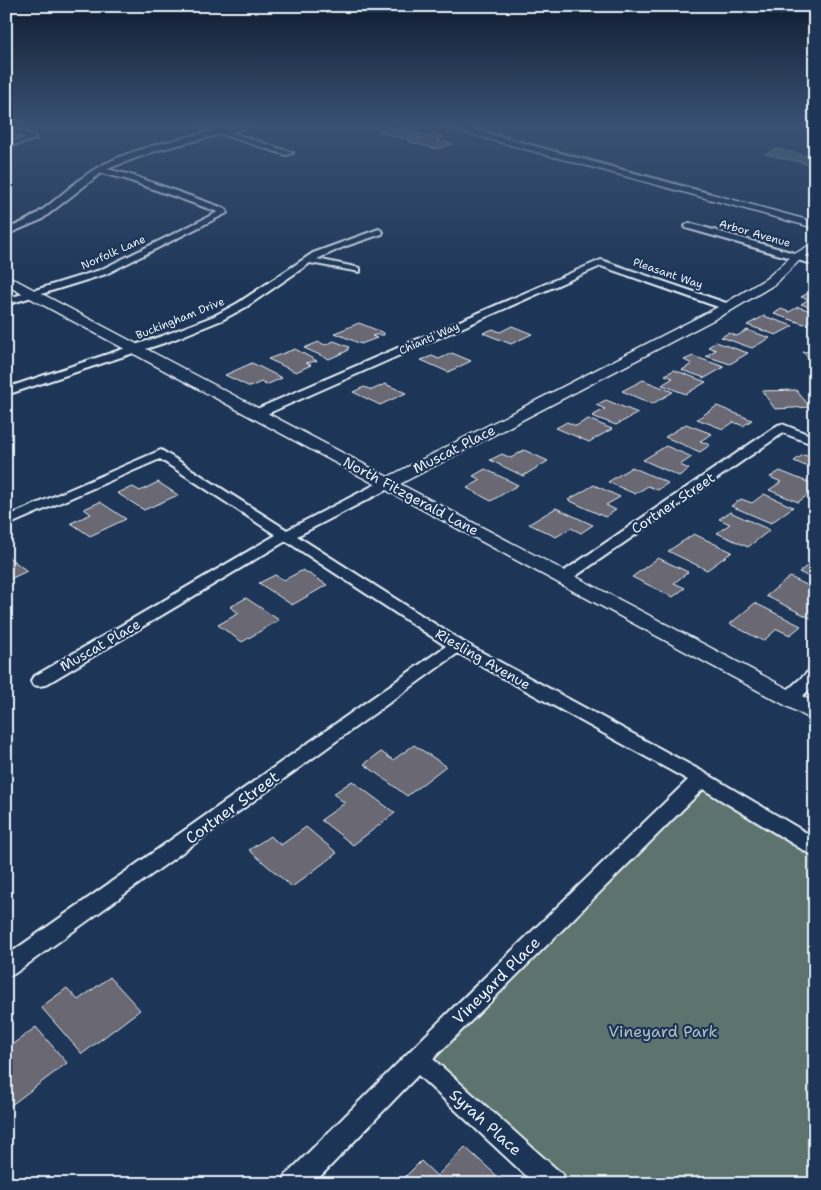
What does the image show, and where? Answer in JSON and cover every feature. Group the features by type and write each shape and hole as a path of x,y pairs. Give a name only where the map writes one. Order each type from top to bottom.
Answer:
{"street":[{"path":"6,232 28,224 46,214 88,180"},
{"name":"Norfolk Lane","path":"6,302 103,272 218,216 223,211 135,180"},
{"path":"648,180 815,225"},
{"path":"674,180 815,217"},
{"name":"Arbor Avenue","path":"690,226 815,262"},
{"name":"Buckingham Drive","path":"6,392 136,348 219,317 257,297 309,260 331,249 378,232"},
{"name":"Muscat Place","path":"39,681 285,536 728,307 771,281 797,257 815,245"},
{"path":"309,260 357,270"},
{"name":"Pleasant Way","path":"601,263 728,307"},
{"name":"Chianti Way","path":"256,414 601,263"},
{"name":"North Fitzgerald Lane","path":"6,280 815,712"},
{"name":"Cortner Street","path":"565,577 782,428 815,441"},
{"name":"Riesling Avenue","path":"6,522 161,454 457,646 701,779 815,848"},
{"name":"Cortner Street","path":"6,968 457,646"},
{"path":"789,698 815,675"},
{"name":"Vineyard Place","path":"295,1184 417,1059 701,779"},
{"name":"Syrah Place","path":"417,1059 554,1184"}],"green space":[{"path":"658,180 665,180 711,192"},
{"name":"Vineyard Park","path":"701,779 815,848 815,1184 554,1184 417,1059"}],"building":[{"path":"808,293 815,295 815,309 801,304 809,299 801,297"},
{"path":"798,307 815,312 815,318 804,324 774,314 781,309 789,312"},
{"path":"764,316 793,326 776,335 747,325"},
{"path":"359,323 384,333 384,335 372,336 377,338 361,344 335,333"},
{"path":"512,326 532,334 511,344 483,333 493,329 500,332"},
{"path":"747,330 770,338 752,348 721,337 729,333 737,336"},
{"path":"334,341 349,347 347,351 329,359 304,348 319,342 325,345"},
{"path":"716,342 748,353 730,364 706,356 716,350 708,347"},
{"path":"295,349 317,361 306,363 311,365 296,372 268,359"},
{"path":"815,351 815,366 803,352"},
{"path":"452,353 471,361 448,372 421,360 432,356 439,359"},
{"path":"693,356 724,367 705,378 682,370 692,364 684,360"},
{"path":"252,363 282,378 266,385 261,382 250,387 225,375"},
{"path":"674,370 706,382 686,394 662,385 673,378 665,375"},
{"path":"643,380 673,392 652,404 622,391"},
{"path":"385,384 406,393 380,405 353,392 364,387 372,390"},
{"path":"796,390 810,407 775,409 762,391"},
{"path":"606,400 638,413 616,425 592,416 605,409 596,405"},
{"path":"717,406 752,420 743,426 734,422 723,429 697,419"},
{"path":"588,419 612,429 589,442 556,428 567,422 576,426"},
{"path":"686,424 712,434 700,441 710,445 700,452 665,437"},
{"path":"666,446 692,457 680,465 689,469 679,476 643,460"},
{"path":"524,450 548,461 523,476 490,460 502,454 511,458"},
{"path":"803,455 815,458 815,470 794,461"},
{"path":"632,467 668,483 658,490 648,486 635,494 608,482"},
{"path":"485,469 518,485 491,501 467,488 481,480 473,476"},
{"path":"780,471 815,485 815,490 798,502 769,490 781,482 770,477"},
{"path":"158,482 178,495 144,510 117,493 133,487 140,491"},
{"path":"594,485 620,497 606,505 616,510 605,517 568,500"},
{"path":"764,494 793,507 771,523 731,506 741,499 752,503"},
{"path":"100,502 126,519 90,536 71,523 91,514 84,509"},
{"path":"556,508 593,525 581,533 571,528 556,537 529,524"},
{"path":"730,512 770,530 748,547 717,533 730,524 719,519"},
{"path":"694,534 732,552 707,570 668,551"},
{"path":"6,555 27,571 6,581"},
{"path":"658,558 688,572 674,583 685,588 673,597 632,577"},
{"path":"815,560 815,580 799,572"},
{"path":"303,570 327,585 292,605 259,583 275,575 284,580"},
{"path":"790,577 815,589 815,599 811,601 815,603 814,620 766,596"},
{"path":"246,598 279,620 242,642 218,625 239,613 230,607"},
{"path":"755,603 801,626 790,635 777,629 763,641 730,624"},
{"path":"414,745 446,766 407,796 364,764 381,752 393,760"},
{"path":"352,781 395,813 353,845 321,820 345,803 333,794"},
{"path":"306,827 337,853 292,887 249,850 270,836 281,845"},
{"path":"110,977 140,1010 82,1054 41,1007 67,988 78,1000"},
{"path":"36,1027 67,1063 6,1109 6,1049"},
{"path":"465,1147 506,1184 398,1184 421,1161 437,1176"}]}
